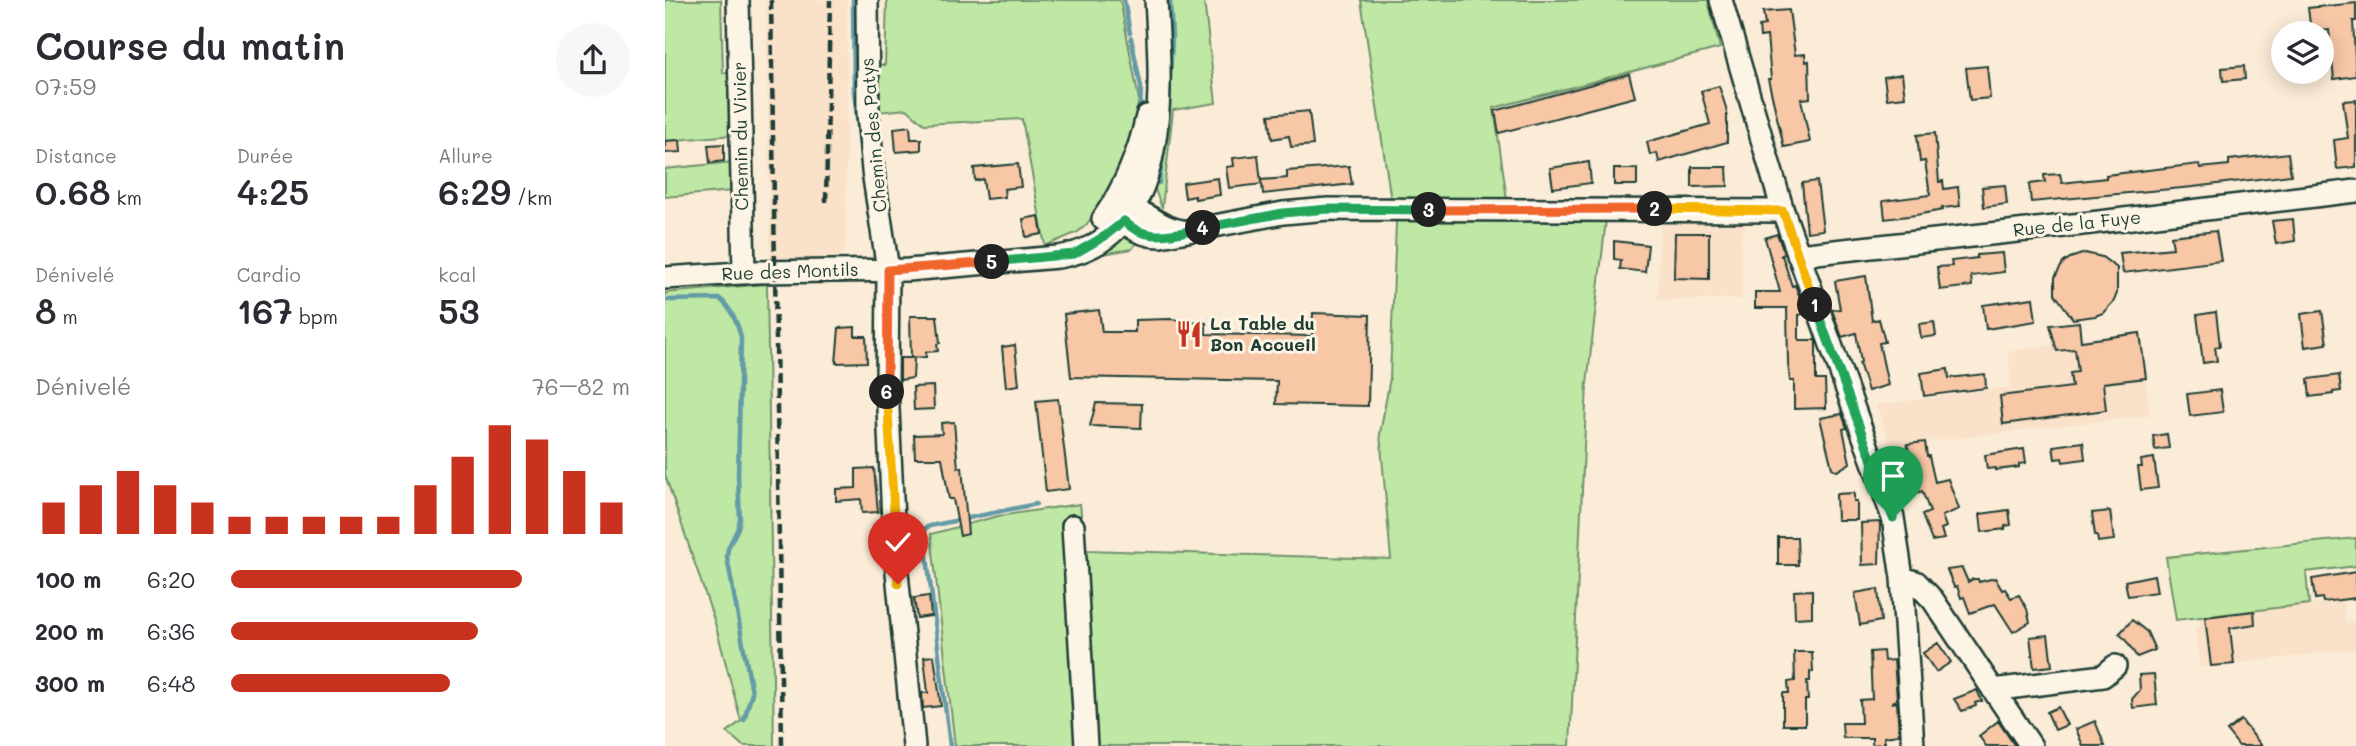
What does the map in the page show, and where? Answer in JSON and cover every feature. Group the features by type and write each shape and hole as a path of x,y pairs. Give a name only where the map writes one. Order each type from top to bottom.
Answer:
{"street":[{"name":"Chemin du Vivier","path":"738,0 744,273"},
{"name":"Chemin des Patys","path":"867,0 866,65 870,136 888,270 887,386 894,542 914,746"},
{"path":"1125,210 1154,148 1160,64 1156,0"},
{"path":"1721,0 1783,211 1887,495 1893,518 1903,586 1913,746"},
{"path":"1158,27 1154,75 1145,128 1122,188 1125,210 1136,230 1155,236 1283,213 1328,209 1783,211"},
{"name":"Rue de la Fuye","path":"1798,255 2356,191"},
{"name":"Rue des Montils","path":"665,278 744,273 888,270 1074,254 1105,236 1125,210"},
{"path":"1125,210 1153,218 1164,227 1187,231"},
{"path":"1073,526 1086,746"},
{"path":"1903,586 1926,592 2031,746"},
{"path":"1993,690 2103,676 2115,666"}],"shaded area":[{"path":"766,0 847,0 846,248 837,259 770,259"},
{"path":"1746,220 1746,228 1741,235 1742,299 1658,300 1660,221"},
{"path":"2140,333 2150,415 1891,446 1876,405 2011,387 2008,351"},
{"path":"2343,600 2345,622 2356,621 2356,649 2200,668 2195,627 2201,626 2199,617"}],"green space":[{"path":"665,0 721,0 723,73 732,73 733,135 665,141"},
{"path":"887,0 1120,0 1139,100 1127,151 1112,187 1087,224 1078,232 1045,246 1022,119 924,124 907,109 868,113 866,65 885,65"},
{"path":"1165,0 1204,0 1216,103 1173,110 1162,208 1154,187 1167,112"},
{"path":"1361,0 1708,0 1720,48 1494,108 1508,221 1606,220 1587,384 1570,746 955,746 931,534 998,516 1080,504 1085,550 1391,559 1380,434 1390,378 1396,223"},
{"path":"733,162 733,191 665,197 665,169"},
{"path":"1129,235 1140,238 1132,249 1078,258 1115,238"},
{"path":"767,284 774,746 743,746 727,732 741,721 715,623 665,475 665,293"},
{"path":"2356,538 2356,566 2306,572 2309,604 2176,620 2166,557"}],"building":[{"path":"2356,3 2356,21 2353,21 2356,76 2334,79 2334,21 2310,21 2308,8"},
{"path":"1789,10 1795,55 1805,54 1806,62 1809,61 1810,98 1801,99 1810,142 1784,147 1768,79 1771,79 1767,36 1760,37 1759,26 1765,25 1763,12"},
{"path":"1987,66 1990,98 1970,100 1966,68"},
{"path":"2244,66 2245,79 2223,81 2222,68"},
{"path":"1629,74 1635,97 1499,133 1495,111"},
{"path":"1902,74 1905,97 1887,99 1884,77"},
{"path":"1719,86 1727,111 1727,142 1659,162 1657,153 1650,155 1647,142 1710,124 1701,91"},
{"path":"2356,100 2356,167 2337,169 2334,140 2348,138 2343,101"},
{"path":"1309,111 1313,145 1291,147 1289,136 1272,139 1269,115"},
{"path":"910,126 911,139 921,139 921,150 896,152 894,128"},
{"path":"1935,133 1939,182 1943,181 1944,189 1958,187 1960,206 1885,219 1883,201 1930,195 1925,161 1920,162 1917,135"},
{"path":"680,140 681,152 665,153 665,141"},
{"path":"724,144 724,161 710,163 708,145"},
{"path":"2288,153 2291,175 2031,202 2029,184 2045,182 2044,175 2060,174 2062,183 2199,164 2200,168 2229,165 2229,160"},
{"path":"1258,155 1261,183 1261,180 1287,178 1287,171 1349,166 1352,184 1263,194 1262,184 1229,188 1226,167 1234,166 1233,158"},
{"path":"1589,162 1591,183 1553,188 1550,168"},
{"path":"1018,164 1021,187 1004,189 1005,197 986,199 983,179 975,181 974,168"},
{"path":"1692,167 1727,167 1728,186 1692,187"},
{"path":"1614,169 1637,169 1637,185 1614,185"},
{"path":"1218,178 1220,195 1185,198 1183,183"},
{"path":"1817,181 1823,230 1807,232 1802,183"},
{"path":"2005,185 2007,204 1984,207 1982,187"},
{"path":"1039,216 1042,234 1026,237 1023,219"},
{"path":"2293,219 2295,241 2276,244 2272,221"},
{"path":"2216,231 2221,261 2123,273 2120,253 2173,248 2171,236"},
{"path":"1675,233 1709,233 1709,279 1674,278"},
{"path":"1777,234 1785,254 1782,255 1792,286 1795,285 1806,313 1799,315 1799,340 1816,342 1816,380 1825,380 1826,408 1794,409 1794,381 1790,381 1788,363 1787,308 1755,308 1755,292 1780,292 1765,238"},
{"path":"1614,241 1648,245 1645,272 1620,269 1621,260 1614,259"},
{"path":"2002,253 2004,272 1971,276 1972,286 1940,290 1937,267 1952,266 1951,261 1977,258 1977,255"},
{"path":"2085,253 2102,257 2117,268 2117,293 2114,301 2103,313 2073,319 2055,294 2055,277 2063,263"},
{"path":"1866,276 1872,321 1879,319 1885,342 1879,343 1888,385 1868,391 1859,363 1856,333 1842,337 1832,310 1840,309 1835,281"},
{"path":"2033,298 2036,321 1986,329 1983,305"},
{"path":"1099,310 1102,332 1135,332 1135,320 1170,319 1206,323 1206,334 1312,336 1313,313 1370,315 1368,406 1276,404 1277,381 1071,377 1064,314"},
{"path":"2322,311 2327,344 2305,347 2301,314"},
{"path":"2216,312 2220,346 2215,347 2217,361 2203,363 2197,315"},
{"path":"910,316 937,316 940,343 937,344 938,351 926,352 926,357 911,358"},
{"path":"1934,322 1936,336 1921,338 1919,324"},
{"path":"2079,322 2081,341 2140,333 2146,378 2103,383 2106,410 2003,424 2000,396 2072,387 2070,373 2078,372 2075,349 2057,351 2050,325"},
{"path":"855,327 855,336 866,336 867,362 836,363 839,328"},
{"path":"1015,345 1019,385 1006,387 1002,347"},
{"path":"900,358 914,358 913,378 900,380"},
{"path":"1948,369 1949,378 1985,374 1986,388 1924,396 1921,373"},
{"path":"2339,375 2341,391 2310,397 2308,379"},
{"path":"933,386 934,409 914,410 913,387"},
{"path":"2220,390 2223,412 2190,416 2187,394"},
{"path":"1058,399 1069,489 1046,492 1036,401"},
{"path":"1096,403 1142,404 1141,428 1090,426"},
{"path":"1842,414 1847,428 1843,429 1850,463 1837,471 1832,468 1820,418"},
{"path":"954,422 958,468 962,467 968,534 960,536 953,499 949,499 942,458 915,458 914,435 942,434 941,423"},
{"path":"2167,434 2169,448 2155,450 2153,436"},
{"path":"1925,442 1935,482 1948,479 1959,509 1942,516 1946,527 1941,529 1944,539 1932,541 1922,515 1930,512 1922,491 1900,499 1890,469 1910,466 1907,444"},
{"path":"2083,442 2085,459 2063,462 2062,458 2055,459 2053,446"},
{"path":"2024,449 2026,463 2019,464 2019,467 1987,469 1985,455"},
{"path":"2154,458 2158,488 2141,490 2138,467 2142,467 2141,460"},
{"path":"874,468 878,512 862,513 861,499 836,501 836,489 856,488 856,469"},
{"path":"1854,493 1857,520 1837,520 1836,494"},
{"path":"2009,510 2011,525 2005,526 2005,529 1982,532 1980,514"},
{"path":"2110,511 2114,540 2098,542 2092,513"},
{"path":"1880,522 1879,564 1862,565 1861,523"},
{"path":"1778,537 1797,537 1798,565 1778,565"},
{"path":"1962,568 1968,582 1973,579 1978,579 1979,582 1995,578 2011,598 2019,595 2027,609 2030,622 2013,632 1995,604 1970,613 1964,597 1961,598 1957,586 1954,587 1947,570"},
{"path":"2356,572 2356,598 2323,602 2322,598 2315,599 2312,579"},
{"path":"2154,575 2157,592 2128,596 2125,581"},
{"path":"1878,589 1881,621 1860,625 1855,593"},
{"path":"1812,590 1812,617 1795,618 1794,591"},
{"path":"929,596 931,616 917,618 914,598"},
{"path":"2254,611 2255,624 2230,628 2234,664 2211,666 2205,617"},
{"path":"2132,620 2147,632 2155,650 2137,657 2119,634"},
{"path":"2048,635 2052,666 2034,668 2030,637"},
{"path":"1938,643 1951,662 1936,672 1923,653"},
{"path":"1883,651 1884,661 1894,660 1897,699 1891,703 1897,702 1899,735 1884,737 1884,744 1872,745 1872,738 1843,738 1842,723 1861,723 1860,700 1872,699 1870,652"},
{"path":"1794,652 1812,652 1813,672 1810,672 1810,681 1807,681 1805,725 1783,725 1783,693 1789,693 1788,682 1795,681"},
{"path":"934,656 941,706 923,708 922,693 928,693 924,657"},
{"path":"2154,674 2157,705 2133,708 2132,699 2140,690 2139,675"},
{"path":"1977,690 1982,701 1962,711 1954,699"},
{"path":"2058,707 2067,725 2055,730 2047,712"},
{"path":"2241,720 2262,746 2239,746 2227,731"},
{"path":"1998,721 2015,746 1986,746 1979,736"},
{"path":"2095,721 2105,746 2083,746 2076,729"}],"waterway":[{"path":"853,0 854,91 862,162"},
{"path":"1124,0 1130,33"},
{"path":"1169,99 1172,37 1170,0"},
{"path":"1131,38 1141,87 1140,111"},
{"path":"1159,183 1168,122"},
{"path":"668,300 720,299 733,316 741,337 738,477 740,519 727,557 752,693 744,720"},
{"path":"950,746 925,528 1036,504"}],"railway":[{"path":"771,0 782,746"},
{"path":"826,202 830,0"}],"place":[{"name":"La Table du Bon Accueil","path":"1189,334"}],"route":[{"path":"898,584 887,386 888,270 1074,254 1091,246 1124,221 1130,227 1150,236 1161,236 1283,213 1328,209 1783,211 1887,495 1893,518"}]}
